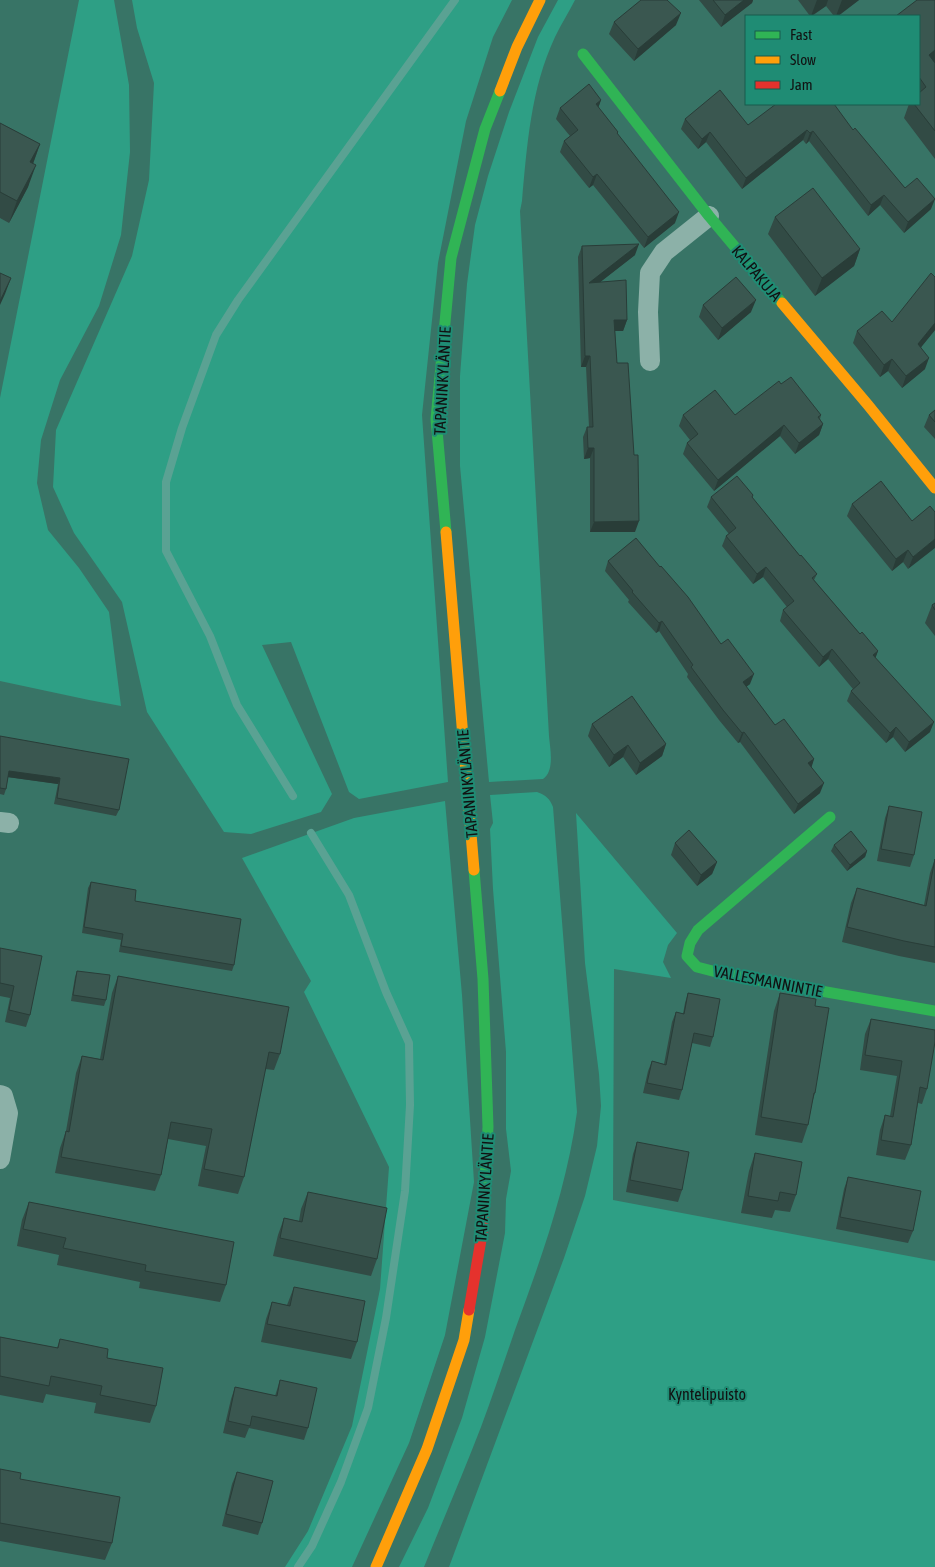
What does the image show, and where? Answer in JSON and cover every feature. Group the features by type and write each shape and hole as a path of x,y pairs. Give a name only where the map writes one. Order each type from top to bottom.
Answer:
{"main road":[{"name":"TAPANINKYLÄNTIE","path":"376,1567 427,1449 464,1340 482,1234 488,1127 483,979 436,419 451,258 485,129 517,48 540,0"},
{"name":"KALPAKUJA","path":"583,54 709,216 868,405 935,488"},
{"name":"VALLESMANNINTIE","path":"830,816 698,930 690,943 687,956 697,967 724,974 935,1011"}],"street":[{"path":"650,362 648,312 650,273 664,252 709,216"},
{"path":"0,1159 8,1113 1,1096"}],"green space":[{"path":"79,0 114,0 129,85 130,152 121,235 99,306 60,380 41,440 37,483 48,530 79,568 109,612 121,706 0,681 0,398"},
{"path":"132,0 512,0 493,37 466,121 438,263 422,415 448,782 359,799 349,792 291,642 262,645 332,794 321,812 251,834 224,832 147,712 122,602 74,533 53,487 56,430 132,256 149,180 154,83 137,28"},
{"path":"558,0 575,0 555,37 540,76 531,117 520,211 551,753 550,765 547,775 543,779 489,782 460,466 460,376 467,284 475,225 488,176 509,112 538,37"},
{"path":"537,792 543,794 553,807 577,1112 573,1140 560,1195 543,1250 490,1403 467,1462 424,1567 399,1567 428,1508 462,1418 485,1337 505,1233 506,1199 511,1171 506,1129 506,1052 493,889 490,829 493,823 490,795"},
{"path":"445,801 462,995 474,1182 445,1335 409,1443 352,1567 285,1567 308,1531 352,1426 380,1289 389,1167 304,992 311,981 242,858 354,818"},
{"name":"Kyntelipuisto","path":"576,813 677,933 668,945 663,962 671,978 614,969 613,1200 935,1261 935,1567 449,1567 564,1258 585,1196 597,1146 601,1106 599,1074 585,963"}],"building":[{"path":"641,0 667,0 681,13 638,49 614,22"},
{"path":"713,0 744,0 725,15"},
{"path":"917,0 935,0 935,50 929,55 935,63 935,131 915,105 920,105 920,92 926,87 920,78 920,15 897,15"},
{"path":"589,84 601,100 596,104 679,212 648,237 597,174 593,177 564,141 578,130 560,108"},
{"path":"720,90 748,125 775,105 835,105 853,130 855,128 905,188 917,178 935,199 908,222 884,195 871,205 813,131 810,133 807,130 746,178 710,132 702,139 685,119"},
{"path":"0,123 40,144 30,162 36,165 17,201 0,192"},
{"path":"813,188 860,249 822,278 775,217"},
{"path":"639,244 589,283 626,280 627,320 614,320 617,363 628,363 634,455 638,455 639,521 594,522 594,448 588,448 587,427 593,427 590,356 585,356 582,246"},
{"path":"0,273 11,278 0,301"},
{"path":"931,273 935,277 935,323 918,344 929,358 906,376 892,359 884,365 857,331 882,311 892,322"},
{"path":"736,277 756,300 722,328 703,305"},
{"path":"791,377 821,415 818,417 823,424 799,443 784,425 718,480 687,443 698,434 683,415 715,390 735,415 779,381 781,384"},
{"path":"935,410 935,422 929,415"},
{"path":"737,476 800,556 817,574 812,578 860,634 862,632 878,651 873,655 934,722 909,742 896,727 890,733 851,691 860,683 832,649 823,657 783,610 794,601 766,567 757,574 726,536 736,528 711,497"},
{"path":"881,481 912,521 930,506 935,512 935,539 913,557 908,550 896,559 852,504"},
{"path":"636,538 688,597 721,644 728,639 754,674 743,682 775,725 784,719 814,759 808,763 824,783 798,804 744,732 742,733 723,710 691,667 693,665 662,621 659,623 608,561"},
{"path":"632,696 666,744 640,763 628,745 614,755 592,724"},
{"path":"0,736 129,759 119,810 57,798 60,778 9,771 6,789 0,788"},
{"path":"889,806 922,812 914,855 881,849"},
{"path":"689,830 717,862 701,875 675,843"},
{"path":"851,831 867,851 850,865 834,845"},
{"path":"935,859 935,947 847,927 857,888 926,906"},
{"path":"91,882 136,890 135,901 241,919 234,965 121,946 123,934 84,927"},
{"path":"0,948 42,956 30,1015 9,1010 14,986 0,983"},
{"path":"77,971 110,975 106,1000 73,995"},
{"path":"118,976 289,1007 280,1054 269,1052 244,1177 204,1169 212,1129 171,1122 161,1175 61,1157 66,1131 69,1132 82,1056 103,1060"},
{"path":"688,993 720,999 713,1037 694,1033 682,1090 647,1083 652,1061 666,1065 676,1012 684,1014"},
{"path":"780,993 816,999 815,1006 829,1008 808,1125 761,1117"},
{"path":"871,1019 935,1030 935,1042 927,1089 920,1087 911,1145 881,1140 885,1115 893,1117 902,1061 865,1055"},
{"path":"637,1142 689,1152 682,1190 630,1180"},
{"path":"755,1153 802,1162 796,1195 780,1192 778,1201 748,1196"},
{"path":"848,1177 921,1191 913,1231 840,1217"},
{"path":"308,1192 387,1208 377,1259 280,1238 284,1218 302,1222"},
{"path":"29,1202 234,1242 226,1285 145,1271 146,1265 63,1248 66,1238 23,1229"},
{"path":"294,1287 365,1301 357,1342 267,1324 272,1302 290,1306"},
{"path":"0,1337 58,1348 60,1339 108,1349 107,1358 163,1368 156,1406 100,1395 102,1386 51,1376 49,1386 0,1376"},
{"path":"280,1380 317,1388 308,1428 252,1416 250,1426 228,1421 235,1387 277,1396"},
{"path":"0,1469 21,1473 20,1479 120,1497 112,1543 0,1523"},
{"path":"237,1472 273,1481 262,1523 226,1514"}],"waterway":[{"path":"293,796 237,705 210,636 166,551 166,482 182,428 216,335 238,300 455,0"},
{"path":"298,1567 312,1546 341,1482 368,1408 386,1318 405,1191 410,1105 409,1043 386,992 349,895 311,833"}],"traffic: fast":[{"path":"583,54 709,216 782,303"},
{"path":"446,532 436,419 451,258 485,129 500,91"},
{"path":"830,817 698,930 690,943 687,956 697,967 724,974 935,1011"},
{"path":"474,870 483,979 488,1127 484,1199"}],"traffic: slow":[{"path":"500,91 517,47 540,0"},
{"path":"782,303 935,488"},
{"path":"446,532 474,870"},
{"path":"376,1567 427,1449 464,1340 469,1310"}],"traffic: jam":[{"path":"469,1310 482,1234 484,1199"}]}
